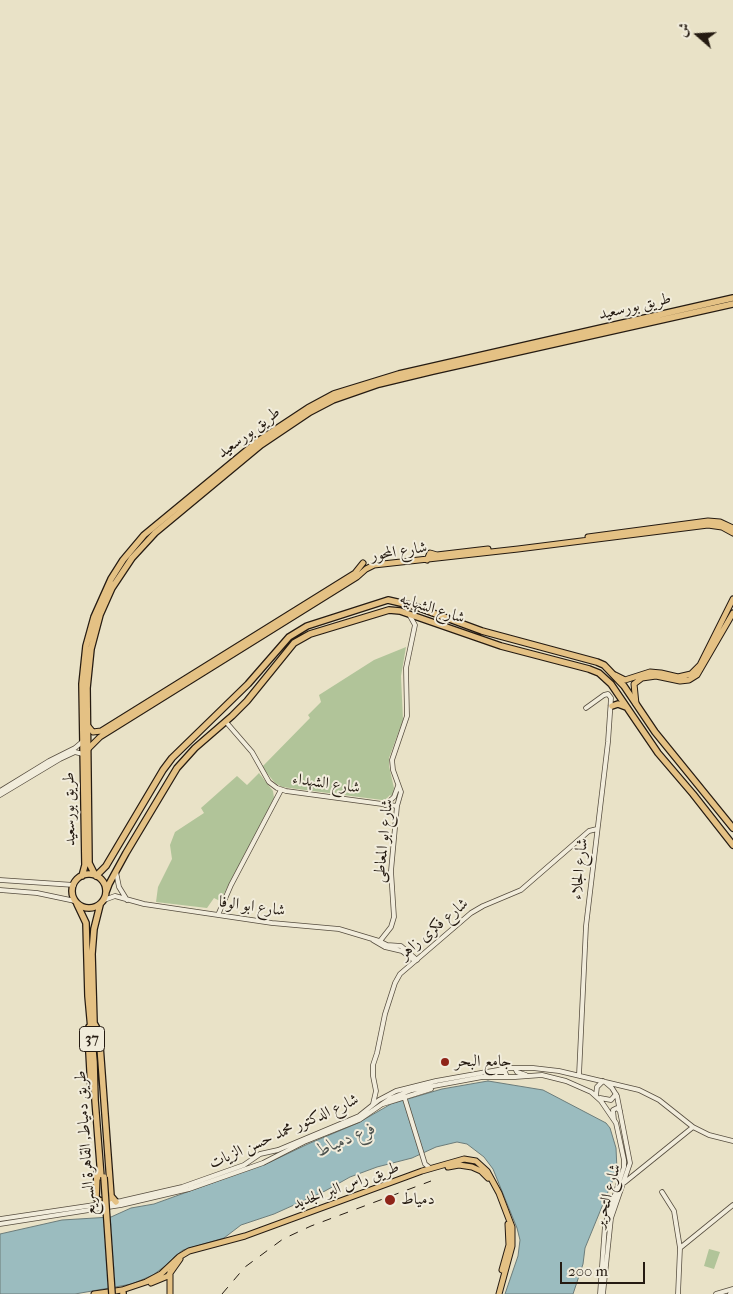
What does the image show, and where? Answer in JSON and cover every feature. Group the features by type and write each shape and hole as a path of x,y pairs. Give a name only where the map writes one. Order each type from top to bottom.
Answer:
{"highway":[{"name":"طريق بورسعيد","path":"86,793 82,684 87,654 109,594 138,546 144,540 260,445 296,420 328,402 346,395 402,378 733,298"},
{"name":"طريق بورسعيد","path":"602,331 733,304"},
{"name":"شارع الشهابيه","path":"96,875 106,866 168,762 255,677 286,640 297,631 386,600 392,600 489,633 602,664 613,673 626,689 655,732 733,829"},
{"path":"370,605 373,613"},
{"name":"شارع الشهابيه","path":"106,892 155,804 180,765 206,738 245,703 299,639 373,613 388,610 409,614 496,644 596,671 604,677 628,708 647,738 733,846"},
{"path":"486,641 489,633"},
{"path":"496,644 498,635"},
{"name":"طريق بورسعيد","path":"82,876 85,865 88,749 87,654"},
{"path":"584,659 583,663 586,668"},
{"path":"234,698 243,697 245,703"},
{"path":"612,706 618,704 628,708"},
{"path":"641,728 646,728 648,722"},
{"path":"199,730 201,736 206,738"},
{"path":"647,738 650,732 655,732"},
{"path":"146,799 150,804 155,804"},
{"name":"طريق بورسعيد","path":"86,804 90,863 96,875"},
{"path":"138,813 142,811 145,813 146,821"},
{"path":"726,837 729,831 733,829"},
{"path":"96,875 104,882 106,892 102,902 88,908 76,902 72,892 74,885 82,876 96,875"},
{"name":"طريق دمياط, القاهرة السريع","path":"76,902 86,923 88,988 98,1067 102,1177 111,1294"},
{"name":"طريق دمياط, القاهرة السريع","path":"92,1023 92,954 96,921 102,902"},
{"path":"86,923 90,918 96,921"},
{"path":"111,1196 108,1200 101,1201 95,1196 97,1183 88,1035 92,1023 99,1030 111,1196 116,1202"}],"main road":[{"name":"شارع المحور","path":"88,726 92,731 100,732 374,565 427,560 708,521 720,522 733,528"},
{"name":"شارع المحور","path":"567,541 708,525 722,527 733,533"},
{"name":"شارع المحور","path":"427,560 430,553 514,548"},
{"name":"شارع المحور","path":"332,590 355,573 363,563"},
{"path":"633,681 650,672 678,677 693,672 700,665 733,599"},
{"path":"613,673 625,680 633,681 650,676 677,681 695,677 701,670 733,613"},
{"path":"633,681 636,704"},
{"name":"شارع المحور","path":"88,749 100,737 153,701"},
{"path":"466,1166 468,1163 467,1159 476,1161 480,1167 489,1173 512,1227 512,1246 498,1294"},
{"name":"طريق راس البر الجديد","path":"168,1271 179,1257 189,1251 246,1236 422,1171 467,1159"},
{"name":"طريق راس البر الجديد","path":"121,1294 159,1278 189,1254 241,1241 432,1171 452,1166 480,1167"},
{"path":"168,1271 169,1294"},
{"path":"159,1278 166,1286 169,1294"},
{"name":"طريق راس البر الجديد","path":"94,1294 132,1287 159,1278"}],"street":[{"path":"409,614 415,625 419,621 424,620"},
{"name":"شارع ابو المعاطى","path":"380,941 390,929 393,919 391,877 396,806 401,793 392,768 392,758 407,719 406,668 415,625"},
{"path":"586,708 606,694 612,698 612,706"},
{"name":"شارع الجلاء","path":"579,1075 585,934 612,706"},
{"name":"شارع الشهداء","path":"226,722 252,752 269,782 281,790 396,806"},
{"path":"0,791 49,761 75,748 84,740"},
{"path":"0,796 60,759 74,752 84,754"},
{"path":"385,805 394,797 398,786"},
{"path":"218,915 231,885 281,790"},
{"name":"شارع فكرى زاهر","path":"372,1106 376,1094 373,1065 385,1014 397,979 416,960 471,913 482,906 521,890 589,831 597,830"},
{"path":"116,871 119,887 127,900"},
{"path":"0,880 74,885"},
{"path":"35,883 30,888 35,893"},
{"path":"0,890 35,893 76,902"},
{"name":"شارع ابو الوفا","path":"102,902 112,896 150,905 274,924 334,928 380,941 387,945 403,947 416,960"},
{"name":"شارع ابو الوفا","path":"373,940 385,947 404,952 416,960"},
{"path":"515,1068 517,1072 528,1076"},
{"name":"شارع الدكتور محمد حسن الزيات","path":"0,1220 116,1202 189,1185 246,1164 267,1152 278,1150 359,1116 387,1095 404,1089 515,1068 540,1068 579,1075 649,1094 693,1127 709,1135 733,1141"},
{"path":"492,1071 505,1072 507,1077"},
{"name":"شارع الدكتور محمد حسن الزيات","path":"0,1224 149,1199 190,1189 257,1165 300,1144 362,1119 381,1105 404,1092 482,1077 542,1075 558,1078 580,1086 597,1096"},
{"path":"603,1081 616,1094 609,1101 597,1096 597,1087 603,1081"},
{"path":"381,1105 427,1091 435,1086"},
{"name":"شارع التحرير","path":"602,1294 604,1233 625,1182 630,1163 616,1094"},
{"name":"شارع التحرير","path":"597,1096 614,1120 624,1160 624,1167 608,1224 610,1234 602,1294"},
{"path":"403,1097 421,1155 422,1171"},
{"path":"614,1120 614,1110 617,1108 620,1111"},
{"path":"625,1182 693,1127"},
{"path":"267,1152 264,1157 269,1160"},
{"path":"421,1155 426,1166 431,1168"},
{"path":"254,1158 258,1161 257,1165"},
{"path":"662,1192 674,1211 680,1248 679,1293"},
{"path":"680,1248 733,1205"},
{"path":"604,1233 610,1234"},
{"path":"716,1294 732,1292"}],"green space":[{"path":"406,647 401,676 403,720 389,758 394,788 392,797 390,795 385,800 382,800 282,787 275,783 262,767 310,718 308,715 321,702 319,695 374,660"},
{"path":"259,773 273,791 274,798 220,901 214,898 207,908 156,902 158,887 172,859 170,845 175,832 204,813 201,808 237,776 247,785"},
{"path":"709,1249 720,1252 714,1269 704,1266"}],"water":[{"name":"فرع دمياط","path":"488,1081 543,1090 606,1123 610,1128 616,1148 617,1170 585,1248 583,1264 573,1294 505,1294 518,1256 520,1240 517,1228 493,1169 484,1157 467,1144 457,1142 436,1147 412,1158 377,1167 350,1177 325,1191 274,1214 241,1225 224,1238 183,1250 153,1275 132,1284 75,1294 0,1294 0,1234 62,1220 111,1217 131,1208 154,1204 270,1162 358,1123 391,1104 442,1089"}],"railway":[{"path":"222,1294 245,1267 283,1239 311,1226 431,1181"}],"place":[{"name":"جامع البحر","path":"445,1062"},
{"name":"دمياط","path":"390,1200"}]}
